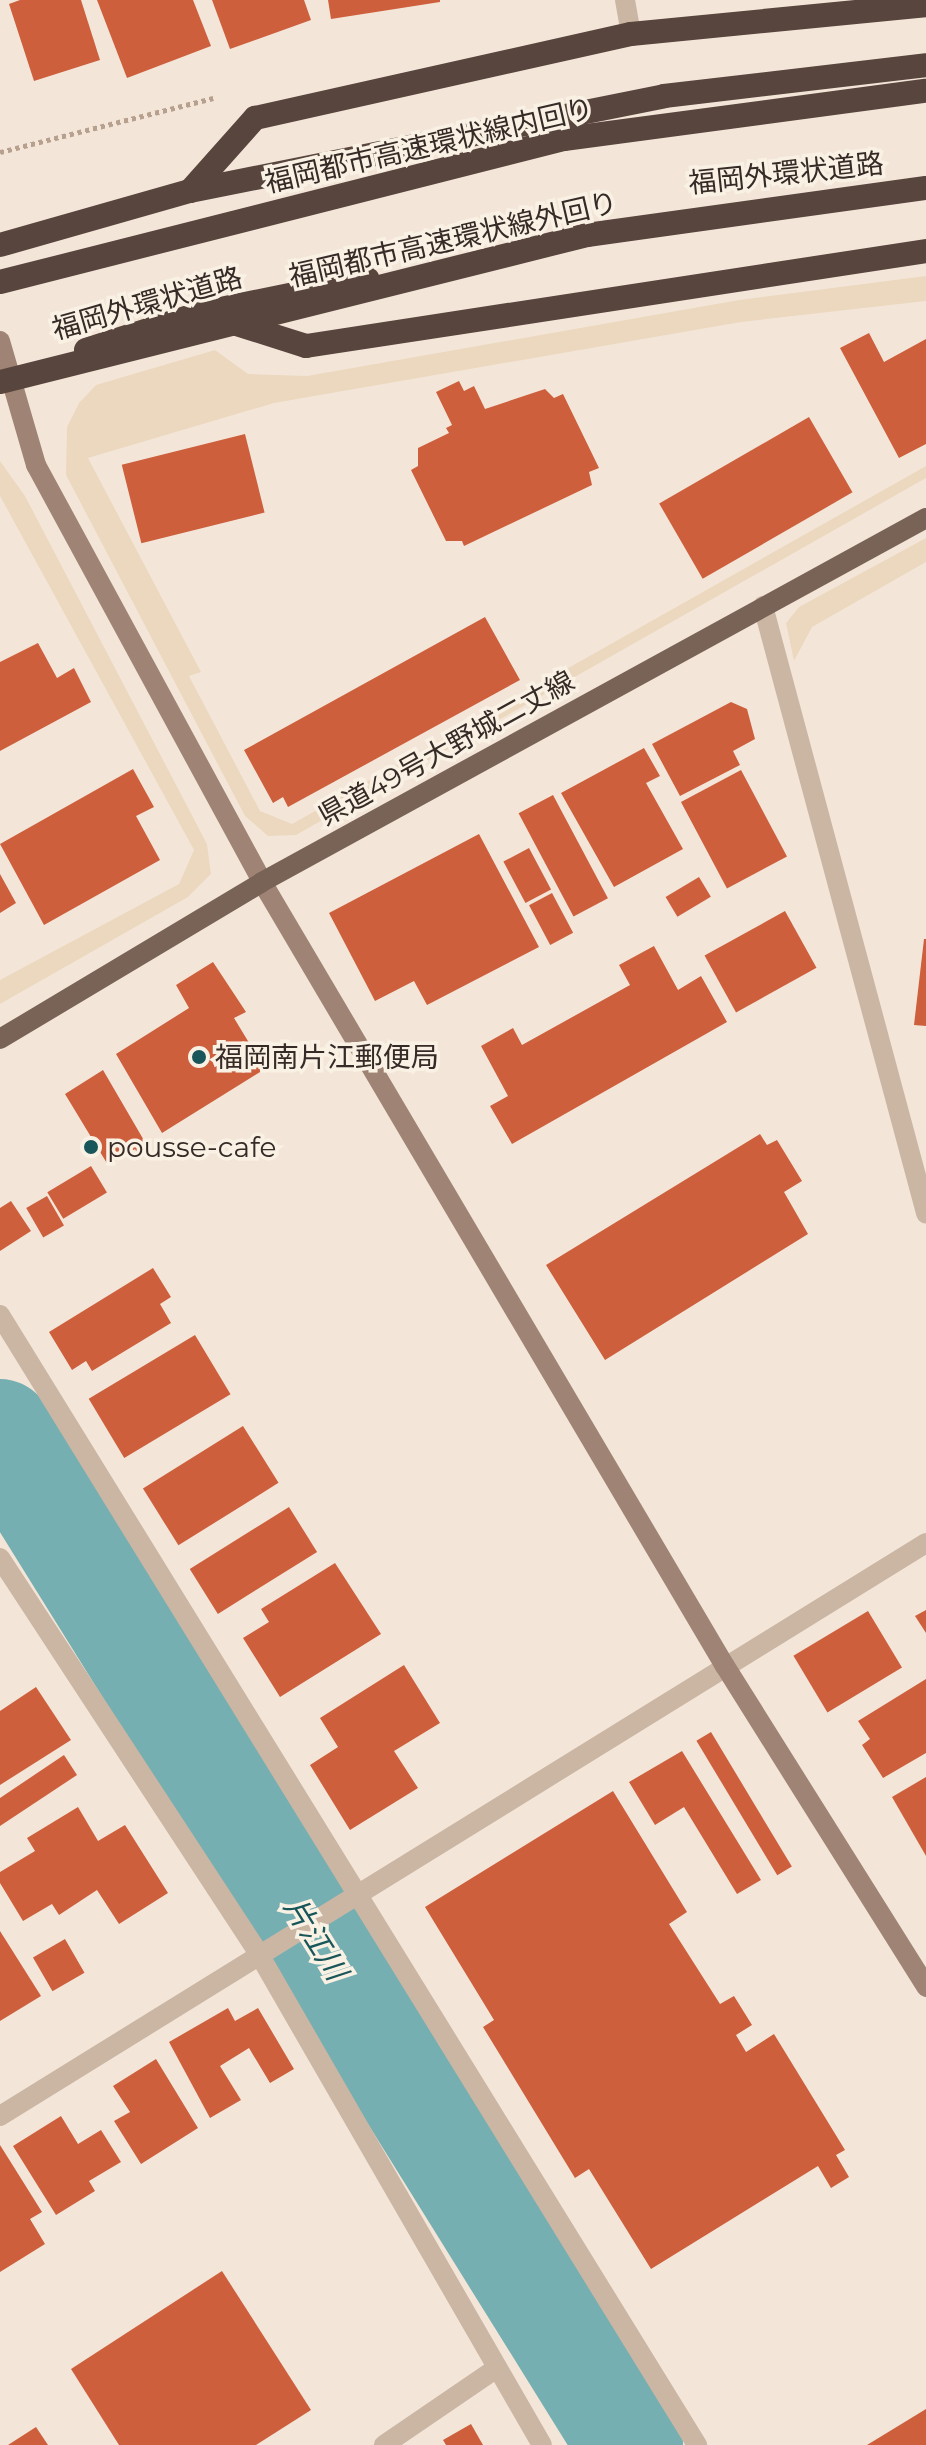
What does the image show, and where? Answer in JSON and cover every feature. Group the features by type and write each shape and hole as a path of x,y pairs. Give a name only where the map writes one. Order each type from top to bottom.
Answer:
{"highway":[{"path":"190,191 255,118 631,34 926,5"},
{"path":"0,245 190,191 664,96 926,65"},
{"name":"福岡都市高速環状線内回り","path":"0,282 564,139 926,91"},
{"name":"福岡外環状道路","path":"3,378 201,313 696,211 926,188"},
{"name":"福岡都市高速環状線外回り","path":"3,378 587,235 926,188"},
{"path":"201,313 306,346 926,251"}],"main road":[{"name":"県道49号大野城二丈線","path":"0,1039 262,882 926,518"}],"street":[{"path":"625,0 631,34"},
{"path":"0,341 3,378 36,465 262,882 725,1666 926,1987"},
{"path":"763,606 926,1213"},
{"path":"0,1315 350,1901 697,2445"},
{"path":"0,2116 926,1543"},
{"path":"0,1558 266,1952 542,2445"},
{"path":"384,2445 497,2368"}],"shaded area":[{"path":"926,276 926,301 741,322 274,403 88,458 201,672 189,676 260,811 292,824 926,466 926,478 296,835 268,836 245,816 66,475 67,427 79,403 96,385 215,350 248,374 307,376 739,300"},
{"path":"0,461 25,496 207,844 211,874 188,897 0,1004 0,980 179,884 194,850 0,496"},
{"path":"926,538 926,562 812,627 794,661 786,623 799,607"}],"building":[{"path":"20,0 81,0 100,60 34,81 9,4"},
{"path":"97,0 193,0 211,46 127,78"},
{"path":"212,0 304,0 311,20 230,49"},
{"path":"328,0 440,0 440,2 331,19"},
{"path":"869,333 884,362 926,339 926,444 899,458 840,348"},
{"path":"459,381 464,391 474,386 485,409 545,389 554,398 563,394 599,468 589,472 592,485 464,546 462,541 446,541 411,470 418,466 418,448 449,433 446,428 452,425 436,392"},
{"path":"809,417 852,492 703,579 659,504"},
{"path":"245,434 265,513 141,543 122,465"},
{"path":"485,617 520,680 288,807 283,797 273,803 244,750"},
{"path":"38,643 57,678 74,668 91,702 0,751 0,662"},
{"path":"731,702 747,709 755,739 733,751 740,765 680,796 652,744"},
{"path":"644,748 660,776 646,783 683,849 614,887 561,793"},
{"path":"133,769 154,807 136,816 160,860 44,925 0,844"},
{"path":"741,770 787,857 727,888 681,802"},
{"path":"553,795 608,898 573,917 519,813"},
{"path":"479,834 539,947 427,1005 414,981 375,1001 329,913"},
{"path":"529,848 551,889 525,903 503,862"},
{"path":"0,874 16,903 0,913"},
{"path":"699,877 711,897 677,917 666,897"},
{"path":"552,893 573,933 550,945 529,905"},
{"path":"785,911 817,968 736,1012 705,956"},
{"path":"926,939 926,1026 914,1025"},
{"path":"654,946 678,990 701,976 727,1022 512,1144 490,1106 508,1096 481,1046 513,1028 522,1045 630,985 619,965"},
{"path":"213,962 246,1012 234,1018 265,1069 162,1133 116,1054 189,1008 176,985"},
{"path":"103,1070 149,1149 139,1156 135,1149 108,1165 65,1094"},
{"path":"760,1134 767,1145 777,1140 802,1181 784,1192 808,1234 605,1360 546,1265"},
{"path":"91,1166 107,1193 63,1219 47,1192"},
{"path":"47,1196 64,1225 43,1237 26,1208"},
{"path":"11,1201 31,1231 0,1251 0,1208"},
{"path":"153,1268 171,1297 160,1304 171,1323 92,1371 86,1361 72,1370 49,1332"},
{"path":"195,1335 231,1394 124,1458 89,1399"},
{"path":"243,1426 279,1483 178,1545 143,1489"},
{"path":"289,1507 317,1552 218,1614 190,1569"},
{"path":"335,1563 381,1634 280,1697 243,1638 269,1622 261,1609"},
{"path":"926,1610 926,1633 915,1616"},
{"path":"868,1611 902,1668 827,1712 793,1656"},
{"path":"404,1665 440,1723 394,1751 418,1788 350,1830 310,1765 338,1747 320,1718"},
{"path":"926,1679 926,1753 883,1778 862,1745 870,1739 858,1721"},
{"path":"36,1687 71,1740 0,1785 0,1711"},
{"path":"711,1732 792,1867 777,1875 696,1741"},
{"path":"682,1751 761,1880 737,1894 684,1807 655,1825 629,1782"},
{"path":"64,1755 77,1775 0,1826 0,1798"},
{"path":"926,1777 926,1856 892,1797"},
{"path":"613,1791 687,1912 669,1924 720,2004 734,1996 752,2025 736,2035 746,2052 774,2034 845,2150 836,2155 849,2177 831,2188 818,2166 651,2269 589,2169 575,2178 483,2027 494,2020 425,1907"},
{"path":"78,1807 98,1841 125,1825 168,1893 119,1924 97,1890 59,1915 52,1904 23,1921 0,1883 0,1872 35,1851 27,1838"},
{"path":"0,1931 41,1996 0,2021"},
{"path":"65,1939 84,1973 52,1991 33,1958"},
{"path":"228,2008 235,2021 258,2008 294,2069 270,2083 249,2048 220,2066 241,2100 210,2118 169,2042"},
{"path":"156,2059 198,2128 141,2164 114,2121 130,2112 113,2086"},
{"path":"61,2116 78,2144 101,2130 121,2162 89,2181 95,2191 56,2215 13,2146"},
{"path":"0,2145 42,2212 30,2219 45,2244 0,2272"},
{"path":"222,2271 311,2410 256,2445 119,2445 71,2369"},
{"path":"926,2409 926,2445 867,2445"},
{"path":"471,2424 483,2445 446,2445 443,2440"},
{"path":"36,2427 48,2445 8,2445"}],"waterway":[{"name":"片江川","path":"0,1432 630,2445"}],"place":[{"name":"福岡南片江郵便局","path":"199,1057"},
{"name":"pousse-cafe","path":"91,1147"}]}
